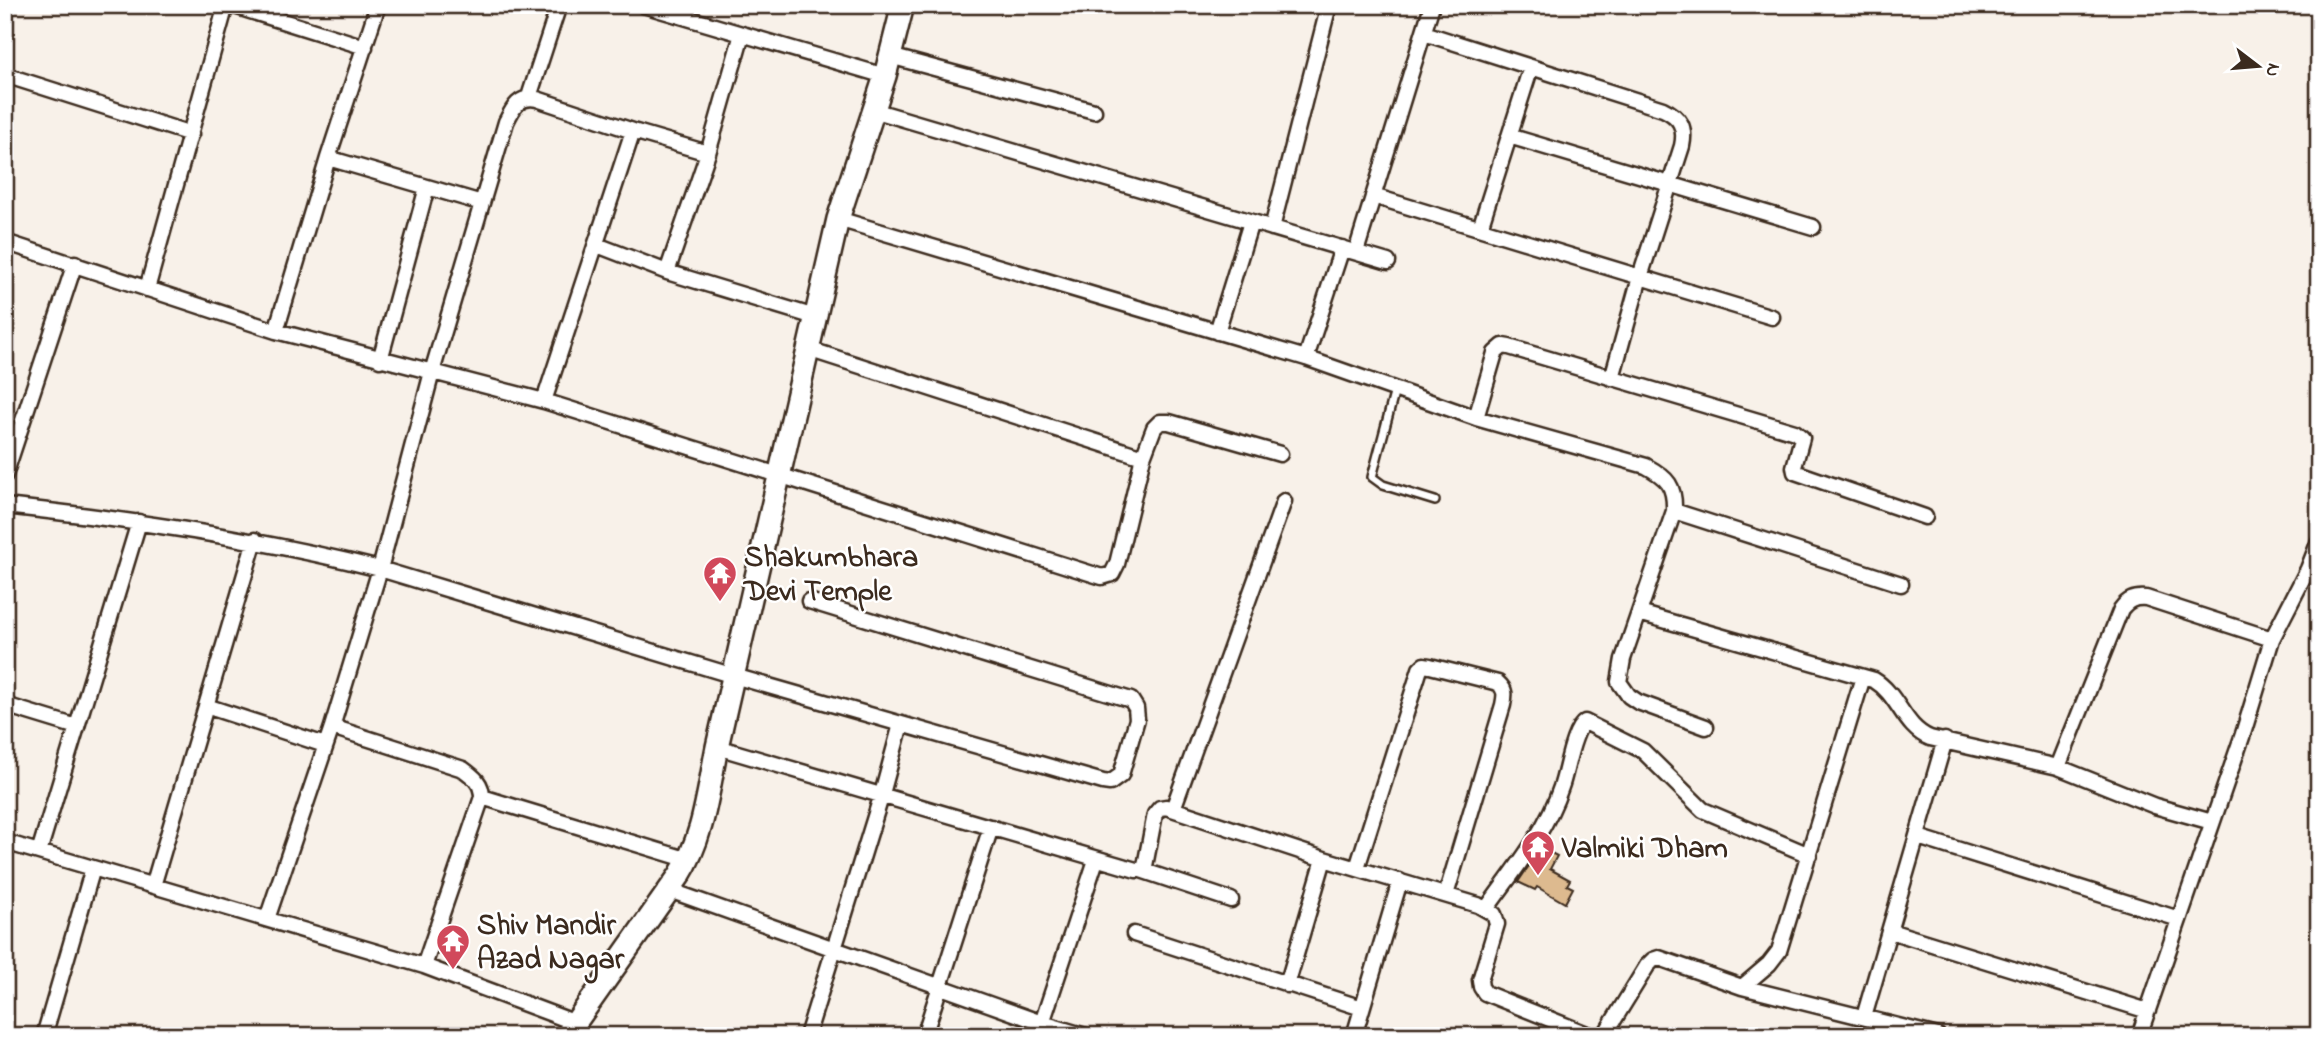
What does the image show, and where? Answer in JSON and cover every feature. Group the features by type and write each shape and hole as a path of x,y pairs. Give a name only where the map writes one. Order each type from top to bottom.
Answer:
{"street":[{"path":"147,289 226,5"},
{"path":"231,5 365,47"},
{"path":"276,331 378,5"},
{"path":"529,97 559,5"},
{"path":"643,5 742,34 1094,111"},
{"path":"5,842 424,967 571,1029 689,860 701,830 717,747 814,317 838,219 887,66 903,5"},
{"path":"1272,228 1329,5"},
{"path":"1306,358 1373,196 1432,5"},
{"path":"1424,33 1673,114 1679,120 1684,136 1612,377"},
{"path":"667,272 708,153 742,34"},
{"path":"1480,228 1531,67"},
{"path":"5,75 191,134"},
{"path":"267,919 332,727 380,569 432,372 506,121 514,106 529,97 708,153"},
{"path":"873,110 1388,262"},
{"path":"544,401 633,131"},
{"path":"1509,136 1813,227"},
{"path":"328,158 482,203"},
{"path":"380,360 427,187"},
{"path":"1373,196 1772,317"},
{"path":"838,219 1306,358 1476,418 1646,466 1659,473 1675,496 1674,511 1623,659 1619,682 1629,696 1639,702 1706,727"},
{"path":"1217,332 1251,222"},
{"path":"5,242 276,331 544,401 1102,577 1112,574 1117,564 1143,457 1154,428 1160,422 1169,422 1280,454"},
{"path":"597,245 667,272 814,317"},
{"path":"5,475 75,263"},
{"path":"1476,418 1495,353 1503,346 1795,432 1802,438 1795,472 1925,517"},
{"path":"808,349 1143,457"},
{"path":"1173,809 1284,501"},
{"path":"5,506 139,522 256,540 380,569 734,676 1110,783 1121,775 1137,719 1136,708 1131,700 809,601"},
{"path":"1674,511 1901,584"},
{"path":"39,852 139,522"},
{"path":"153,886 256,540"},
{"path":"2139,1036 2272,639 2308,569 2319,541"},
{"path":"2058,767 2121,609 2127,601 2146,598 2272,639"},
{"path":"1639,613 1863,677 1885,687 1920,734 2058,767 2155,806 2212,822"},
{"path":"1357,869 1420,669 1424,665 1430,666 1498,683 1503,687 1505,695 1503,705 1447,895"},
{"path":"1742,987 1769,964 1779,951 1863,677"},
{"path":"5,705 77,727"},
{"path":"206,706 326,745"},
{"path":"1487,908 1550,813 1580,725 1585,722 1643,751 1703,810 1809,855"},
{"path":"807,1036 901,724"},
{"path":"332,727 463,769 477,780 482,789 482,797 424,967"},
{"path":"1864,1017 1945,740"},
{"path":"717,747 882,793 1096,860 1141,870 1231,900"},
{"path":"482,797 689,860"},
{"path":"1141,870 1145,866 1156,814 1160,808 1173,809 1324,859 1487,908 1494,914 1497,924 1480,980 1485,993 1592,1036"},
{"path":"924,1036 991,827"},
{"path":"1917,838 2179,919"},
{"path":"1287,985 1324,859"},
{"path":"1040,1029 1096,860"},
{"path":"44,1036 93,868"},
{"path":"1354,1036 1400,881"},
{"path":"669,890 938,987 1040,1029 1086,1036"},
{"path":"1890,931 2148,1011"},
{"path":"1135,933 1362,1009"},
{"path":"1604,1036 1653,960 1670,960 1742,987 1938,1036"}],"lane":[{"path":"1395,390 1372,477 1383,485 1435,501"}],"building":[{"path":"1541,848 1557,856 1550,869 1570,880 1567,885 1573,888 1565,903 1537,887 1535,890 1518,882"}],"place":[{"name":"Shakumbhara Devi Temple","path":"720,603"},
{"name":"Valmiki Dham","path":"1538,877"},
{"name":"Shiv Mandir Azad Nagar","path":"453,971"}]}
